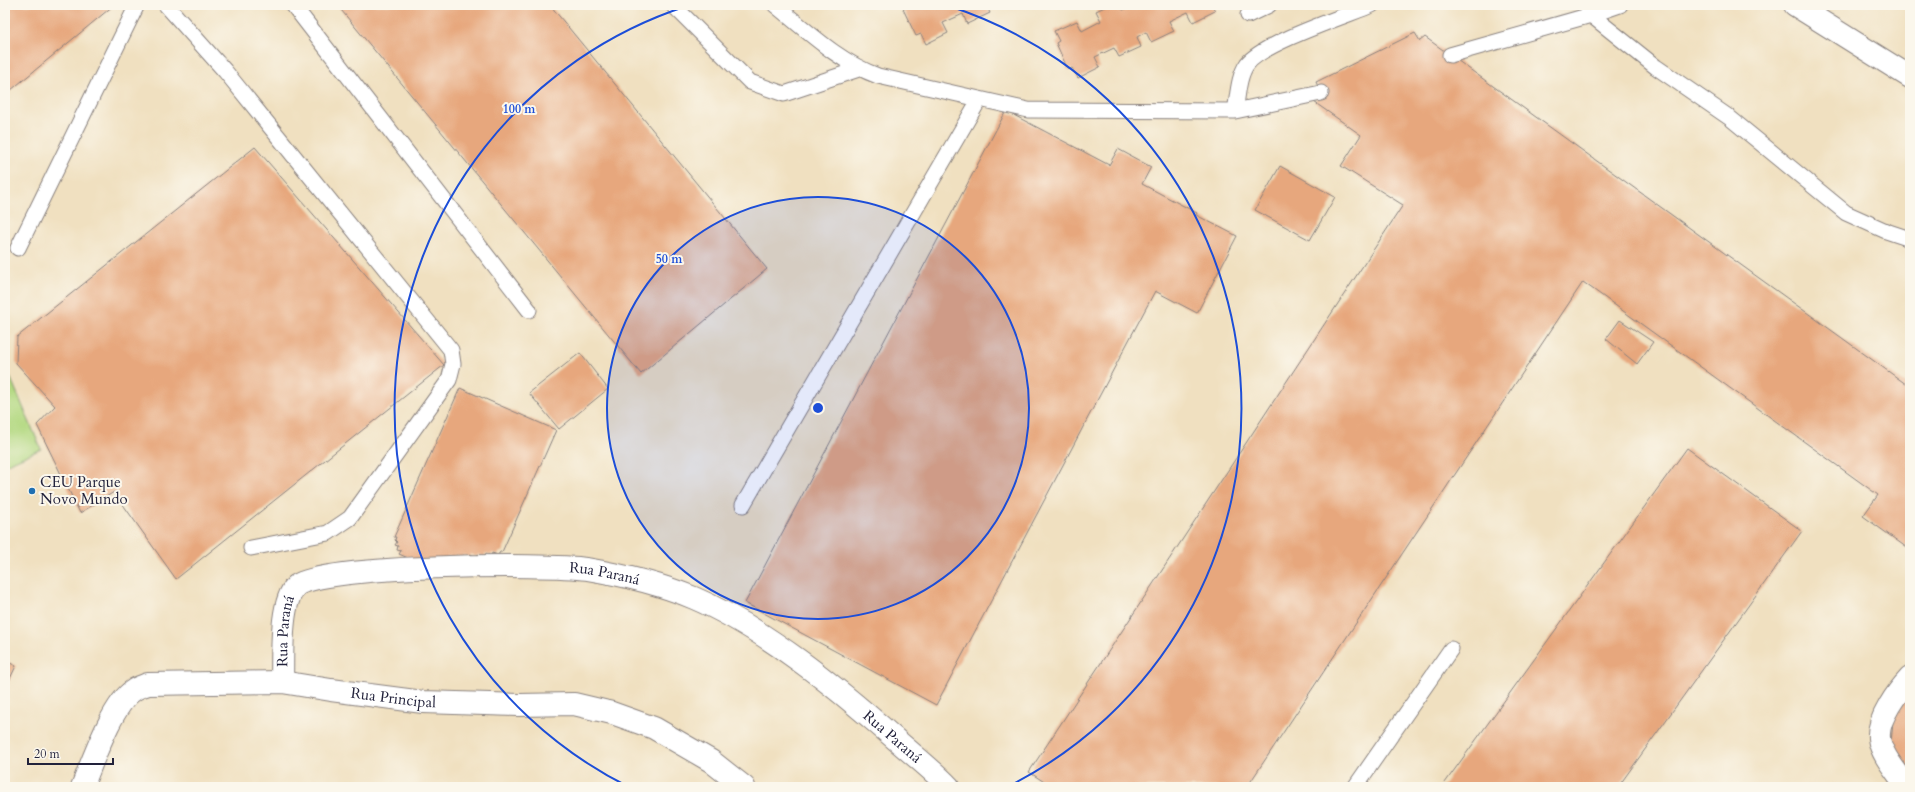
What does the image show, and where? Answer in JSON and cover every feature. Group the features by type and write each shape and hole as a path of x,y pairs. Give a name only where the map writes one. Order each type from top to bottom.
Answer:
{"street":[{"path":"1795,5 1910,77"},
{"name":"Rua Paraná","path":"282,682 285,613 289,596 298,583 309,578 373,570 538,566 586,569 655,584 695,598 769,639 864,712 949,787"},
{"path":"1907,787 1885,753 1879,739 1883,719 1891,703 1910,678"},
{"name":"Rua Principal","path":"82,787 106,731 123,701 134,689 148,684 282,682 423,702 519,705 574,704 627,718 654,728 711,761 744,787"}],"lane":[{"path":"18,248 137,5"},
{"path":"166,5 225,71 451,350 453,364 449,380 350,518 328,533 251,548"},
{"path":"293,5 529,310"},
{"path":"673,5 750,82 784,94 859,69"},
{"path":"775,5 832,50 859,69 878,76 1028,110 1235,111 1321,93"},
{"path":"1248,15 1269,5"},
{"path":"1235,111 1241,77 1248,64 1269,47 1372,5"},
{"path":"1450,55 1591,15 1620,5"},
{"path":"1591,15 1656,67 1730,118 1846,213 1886,231 1910,239"},
{"path":"743,505 979,100"},
{"path":"1355,787 1451,649"}],"green space":[{"path":"5,365 41,449 5,465"}],"building":[{"path":"5,5 114,5 5,95"},
{"path":"337,5 550,5 767,269 641,374"},
{"path":"907,5 986,5 990,13 967,24 963,14 943,23 948,33 926,44 921,34 916,36 903,9 907,7"},
{"path":"1109,5 1121,5 1123,10 1133,5 1212,5 1215,11 1193,22 1188,12 1169,21 1174,31 1151,42 1146,32 1137,37 1141,47 1119,57 1114,48 1095,57 1100,67 1078,78 1072,68 1068,70 1056,43 1059,41 1054,31 1077,21 1082,31 1101,21 1096,11"},
{"path":"1415,33 1420,41 1425,37 1910,387 1910,550 1863,516 1878,495 1583,282 1247,787 1052,787 1029,772 1403,205 1341,166 1361,135 1314,102 1321,93 1316,82"},
{"path":"1006,111 1109,165 1118,149 1151,167 1142,184 1197,213 1196,215 1237,236 1197,313 1155,291 936,705 745,603"},
{"path":"255,147 444,365 176,579 114,492 80,513 37,425 55,406 16,363 17,337"},
{"path":"1280,166 1335,197 1310,240 1255,210"},
{"path":"1620,320 1653,342 1637,364 1606,339"},
{"path":"580,353 608,389 559,429 529,393"},
{"path":"460,388 556,430 502,552 498,555 492,553 491,556 486,553 484,557 478,554 477,557 470,554 469,558 463,555 462,558 456,555 454,559 448,556 446,559 415,561 399,554 401,551 397,550 398,546 395,545 397,542 395,540 396,537 394,537"},
{"path":"1687,448 1802,531 1618,787 1442,787"},
{"path":"8,662 16,666 5,689 5,669"},
{"path":"1910,687 1910,774 1891,744 1893,721"}],"place":[{"name":"CEU Parque Novo Mundo","path":"32,491"}]}
